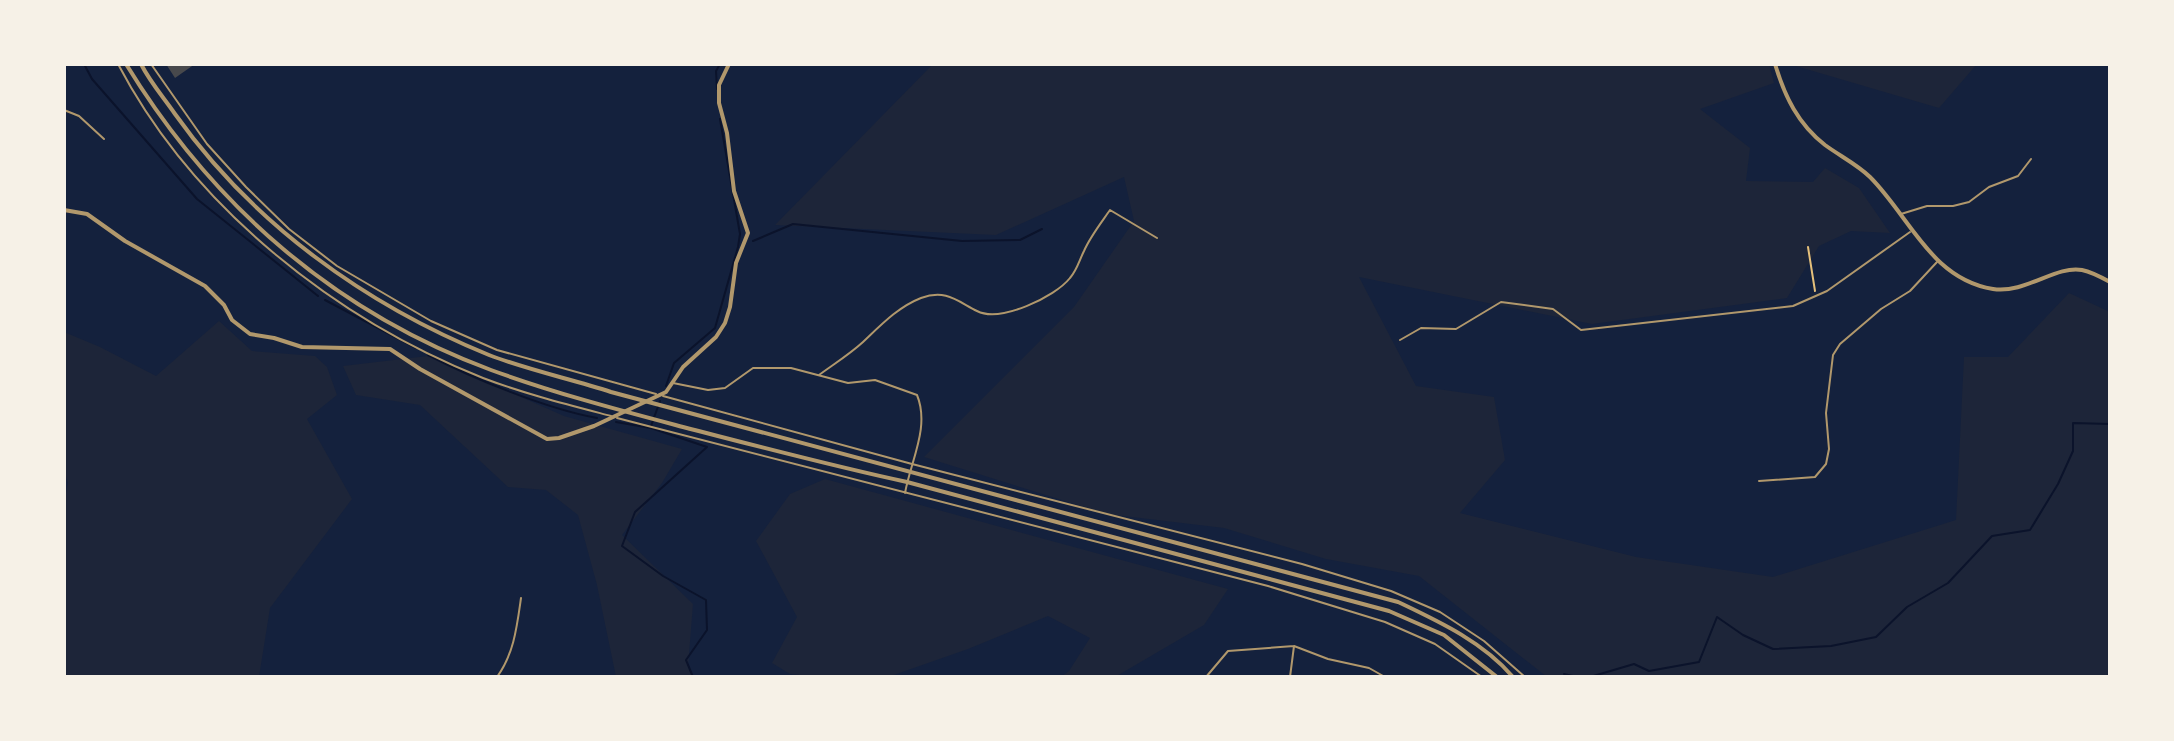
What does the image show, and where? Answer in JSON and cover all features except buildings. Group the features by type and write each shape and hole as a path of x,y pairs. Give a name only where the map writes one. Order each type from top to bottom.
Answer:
{"street":[{"path":"126,64 198,164 232,202 287,253 322,280 413,335 489,369 565,395 839,468 907,482 1389,611 1444,635 1497,677"},
{"path":"141,64 207,157 284,233 331,271 427,328 492,356 569,379 843,453 911,467 1398,602 1447,625 1483,649 1513,677"},
{"path":"64,210 87,214 125,241 205,286 224,305 232,320 250,334 302,347 390,349 420,369 547,439 559,438 594,426 666,392 683,367 710,343 725,323 736,263 748,233 734,191 727,133 719,103 719,85 729,64"},
{"path":"1775,64 1794,113 1804,126 1823,144 1869,176 1937,262 1974,284 1994,289 2018,288 2079,269 2110,282"}],"lane":[{"path":"118,64 163,135 191,171 268,248 339,301 405,341 483,378 561,403 838,476 1148,553 1385,622 1435,644 1482,677"},
{"path":"151,64 207,144 289,229 337,266 431,321 497,350 845,445 911,467 1302,564 1391,591 1440,612 1484,641 1525,677"},
{"path":"64,110 79,116 104,139"},
{"path":"1901,214 1927,206 1953,206 1969,202 1989,187 2018,176 2031,159"},
{"path":"819,375 861,344 889,316 921,298 939,294 954,296 980,313 992,316 1011,312 1057,291 1078,267 1084,249 1110,210 1157,238"},
{"path":"1400,340 1421,328 1456,329 1501,302 1553,309 1581,330 1793,306 1827,291 1911,231"},
{"path":"1759,481 1815,477 1826,464 1829,449 1826,413 1833,355 1840,344 1881,309 1910,291 1937,262"},
{"path":"672,383 708,390 725,388 753,368 791,368 848,383 875,380 917,395 924,424 905,493"},
{"path":"497,677 514,641 521,598"},
{"path":"1206,677 1228,651 1294,646 1328,659 1369,668 1385,677"},
{"path":"1290,677 1294,646"}],"path":[{"path":"1808,247 1815,296"}],"shaded area":[{"path":"933,64 1769,64 1774,83 1700,109 1750,148 1746,181 1813,182 1825,168 1859,188 1890,233 1851,231 1819,246 1787,298 1592,324 1359,277 1416,386 1494,397 1505,460 1460,513 1636,557 1773,577 1956,520 1964,357 2008,357 2069,293 2110,312 2110,677 1547,677 1419,576 1326,559 1224,528 1107,514 924,457 1074,307 1134,221 1124,177 996,235 775,225"},
{"path":"1789,64 1977,64 1939,108"},
{"path":"219,321 252,351 315,356 327,367 337,395 307,419 352,499 270,608 259,677 64,677 64,503 68,483 64,470 64,332 156,376"},
{"path":"428,356 564,416 682,449 662,483 622,535 693,604 688,667 692,677 616,677 597,585 578,515 546,490 508,487 420,405 356,395 343,366"},
{"path":"825,479 1228,589 1204,625 1115,677 1061,677 1069,671 1090,638 1048,616 888,677 790,674 772,663 797,617 756,541 790,494"}],"waterway":[{"path":"84,64 92,79 197,199 318,296"},
{"path":"717,89 716,71 720,64"},
{"path":"666,386 674,363 715,328 738,247 740,234 720,119"},
{"path":"753,241 793,224 962,241 1020,240 1042,229"},
{"path":"325,300 416,348"},
{"path":"428,355 511,392 597,418"},
{"path":"651,426 660,401"},
{"path":"616,422 651,428 707,447 635,512 622,546 663,576 706,600 707,630 686,660 693,677"},
{"path":"1590,677 1634,664 1649,671 1699,662 1717,617 1743,635 1773,649 1831,646 1876,637 1907,607 1948,583 1992,536 2030,530 2058,484 2073,451 2073,423 2110,424"},
{"path":"1564,674 1577,677"}]}
